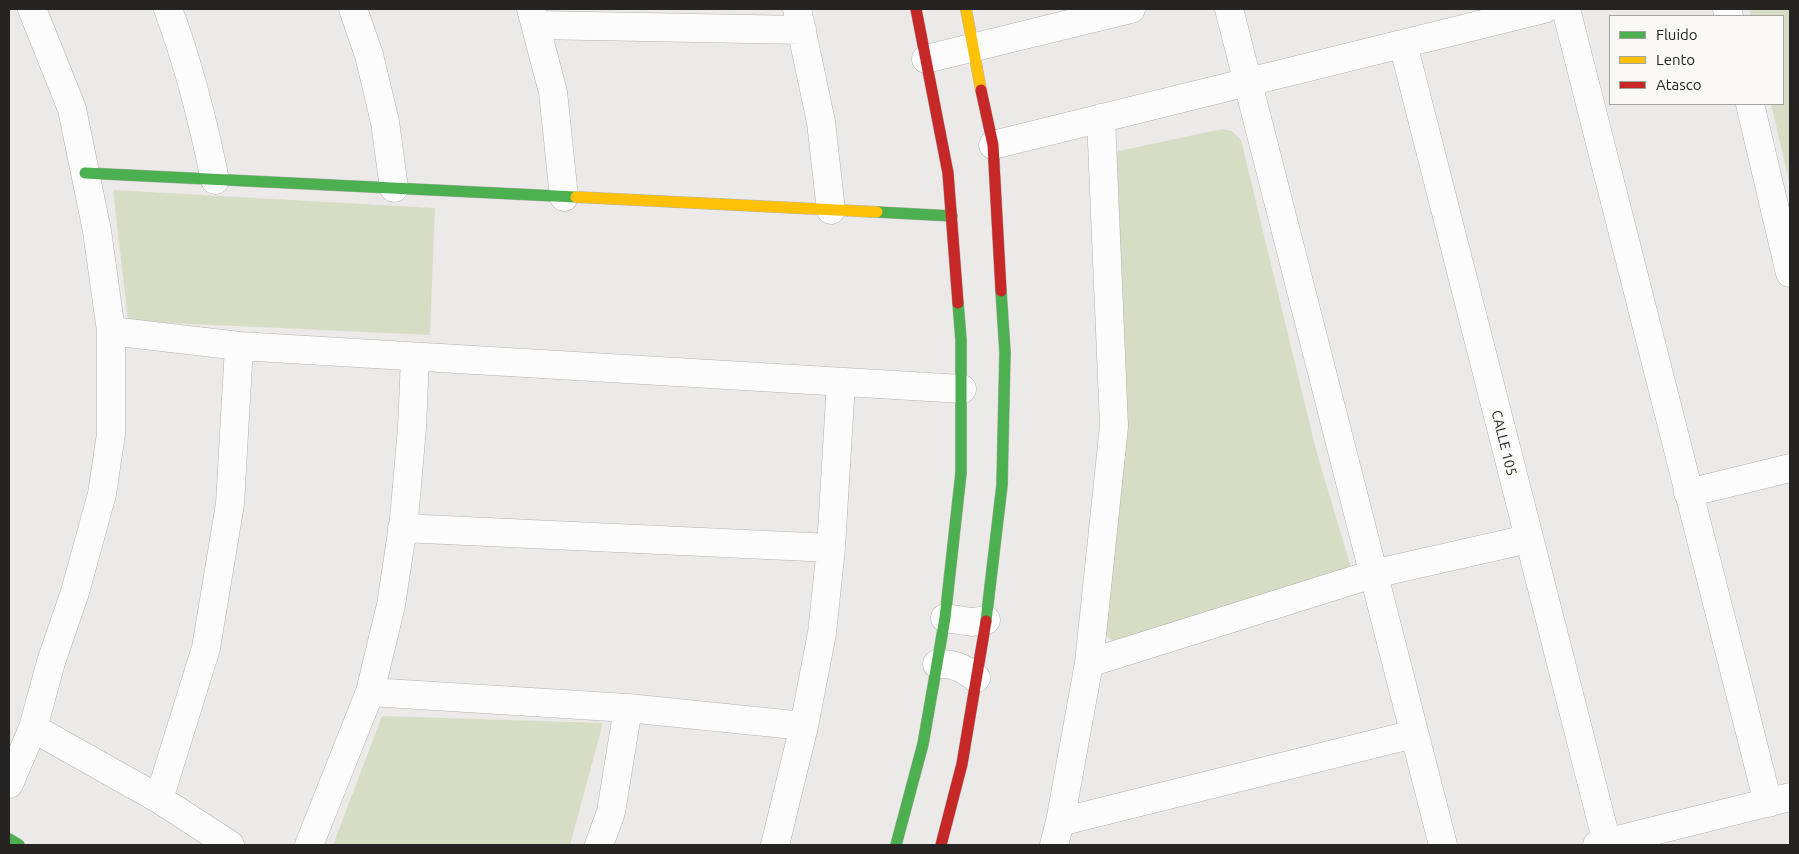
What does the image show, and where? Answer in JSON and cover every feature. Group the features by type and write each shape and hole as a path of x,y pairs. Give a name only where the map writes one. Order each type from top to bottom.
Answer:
{"street":[{"path":"9,784 33,728 51,662 75,592 102,494 111,434 111,331 97,231 72,109 32,9"},
{"path":"168,9 184,50 203,122 215,180"},
{"path":"353,9 369,55 386,122 394,188"},
{"path":"896,845 923,744 945,618 961,473 962,340 948,173 916,9"},
{"path":"941,845 962,764 986,620 1002,485 1006,352 993,145 972,48 966,9"},
{"path":"926,59 1131,9"},
{"path":"1229,9 1443,845"},
{"path":"993,145 1544,9"},
{"path":"1566,9 1688,493 1779,800 1602,844"},
{"path":"564,197 553,92 534,17 800,20 821,122 831,210"},
{"name":"CALLE 105","path":"1403,44 1528,539 1602,844"},
{"path":"1750,105 1790,274"},
{"path":"1101,118 1114,426 1089,664 1057,833 1414,734"},
{"path":"85,173 952,216"},
{"path":"111,331 239,346 962,389"},
{"path":"159,799 206,648 230,504 239,346"},
{"path":"309,845 370,692 391,605 402,528 412,428 415,356"},
{"path":"775,845 804,726 822,633 831,548 841,382"},
{"path":"1688,493 1790,468"},
{"path":"402,528 831,548"},
{"path":"1089,664 1373,574 1528,539"},
{"path":"945,618 972,622 986,620"},
{"path":"936,664 956,666 967,670 976,678"},
{"path":"370,692 628,708 804,726"},
{"path":"599,845 611,812 628,708"},
{"path":"33,728 159,799 230,845"},
{"path":"9,839 19,845"}],"green space":[{"path":"1749,9 1790,9 1790,185 1771,105 1784,105 1784,15 1751,15"},
{"path":"1222,129 1232,131 1241,140 1316,450 1350,564 1350,575 1120,642 1112,640 1104,634 1109,159 1119,151"},
{"path":"113,190 435,208 430,335 128,321"},
{"path":"382,716 603,723 570,845 333,845"}],"traffic: fast":[{"path":"85,173 576,197"},
{"path":"877,212 952,216"},
{"path":"986,621 1002,485 1005,352 1001,291"},
{"path":"896,845 923,744 945,618 961,473 961,340 958,303"},
{"path":"9,839 19,845"}],"traffic: slow":[{"path":"966,9 981,90"},
{"path":"576,197 877,212"}],"traffic: jam":[{"path":"916,9 948,173 958,303"},
{"path":"981,90 993,145 1001,291"},
{"path":"941,845 962,764 986,621"}]}
